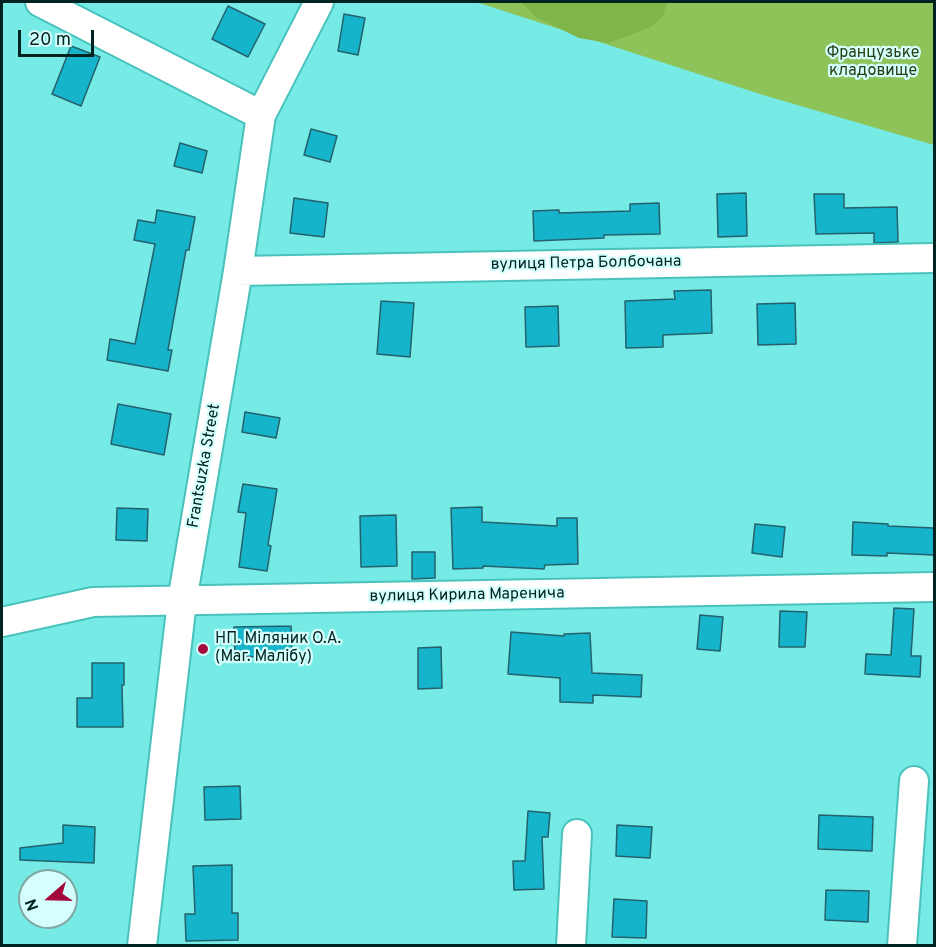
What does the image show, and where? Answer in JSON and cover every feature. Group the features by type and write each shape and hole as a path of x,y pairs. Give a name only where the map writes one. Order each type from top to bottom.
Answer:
{"street":[{"path":"39,2 261,114"},
{"name":"Frantsuzka Street","path":"142,945 182,600 238,271 261,114 319,2"},
{"name":"вулиця Петра Болбочана","path":"238,271 934,258"},
{"name":"вулиця Кирила Маренича","path":"2,622 93,602 934,587"},
{"path":"902,945 914,780"},
{"path":"571,945 577,834"}],"green space":[{"name":"Французьке кладовище","path":"476,2 934,2 934,145 763,95"},
{"path":"521,2 667,2 663,16 651,27 609,43 579,38 536,17"}],"building":[{"path":"228,6 265,24 248,57 212,39"},
{"path":"344,14 365,18 358,55 338,51"},
{"path":"71,46 100,57 81,106 52,94"},
{"path":"311,129 337,136 330,162 304,155"},
{"path":"180,143 207,151 202,173 174,166"},
{"path":"746,193 747,236 718,237 717,194"},
{"path":"814,194 844,194 844,208 897,207 898,242 874,243 874,233 816,234"},
{"path":"294,198 328,203 324,237 290,233"},
{"path":"659,203 660,234 604,235 604,238 534,241 533,211 559,210 559,213 630,211 630,204"},
{"path":"157,210 195,217 189,250 186,250 168,350 172,350 168,371 107,360 110,339 135,344 155,244 134,240 138,220 155,223"},
{"path":"711,290 712,333 663,335 663,347 626,348 625,301 675,299 674,291"},
{"path":"381,301 414,303 410,357 377,354"},
{"path":"795,303 796,344 758,345 757,304"},
{"path":"558,306 559,346 526,347 525,307"},
{"path":"118,404 171,414 164,455 111,444"},
{"path":"245,412 280,418 276,438 242,432"},
{"path":"243,484 277,489 268,545 271,546 267,571 239,567 246,513 238,512"},
{"path":"482,507 482,522 557,526 557,518 577,518 578,564 545,565 544,569 483,566 483,568 453,569 451,508"},
{"path":"117,508 148,509 147,541 116,540"},
{"path":"396,515 397,566 361,567 360,516"},
{"path":"853,522 934,528 934,555 887,553 887,556 852,555"},
{"path":"755,524 785,527 782,557 752,553"},
{"path":"412,552 435,552 435,578 412,579"},
{"path":"894,608 914,609 911,656 921,656 920,677 865,674 866,654 891,655"},
{"path":"780,611 807,612 805,647 779,647"},
{"path":"700,615 723,617 720,651 697,649"},
{"path":"291,626 292,656 235,657 234,627"},
{"path":"511,632 564,636 564,634 590,633 592,673 642,675 641,697 593,695 593,703 560,702 560,678 508,674"},
{"path":"441,647 442,688 418,689 418,648"},
{"path":"92,663 124,663 123,727 77,727 77,698 92,698"},
{"path":"240,786 241,819 205,820 204,787"},
{"path":"528,811 550,813 548,837 542,837 544,889 514,890 513,861 525,861"},
{"path":"819,815 873,817 872,851 818,849"},
{"path":"63,825 95,827 94,863 20,860 20,848 63,843"},
{"path":"617,825 652,827 650,858 616,856"},
{"path":"232,865 232,913 238,913 238,940 186,941 185,914 195,914 193,866"},
{"path":"826,890 869,891 868,922 825,920"},
{"path":"614,899 647,901 646,938 612,937"}],"place":[{"name":"НП. Міляник О.А. (Маг. Малібу)","path":"203,649"}]}
